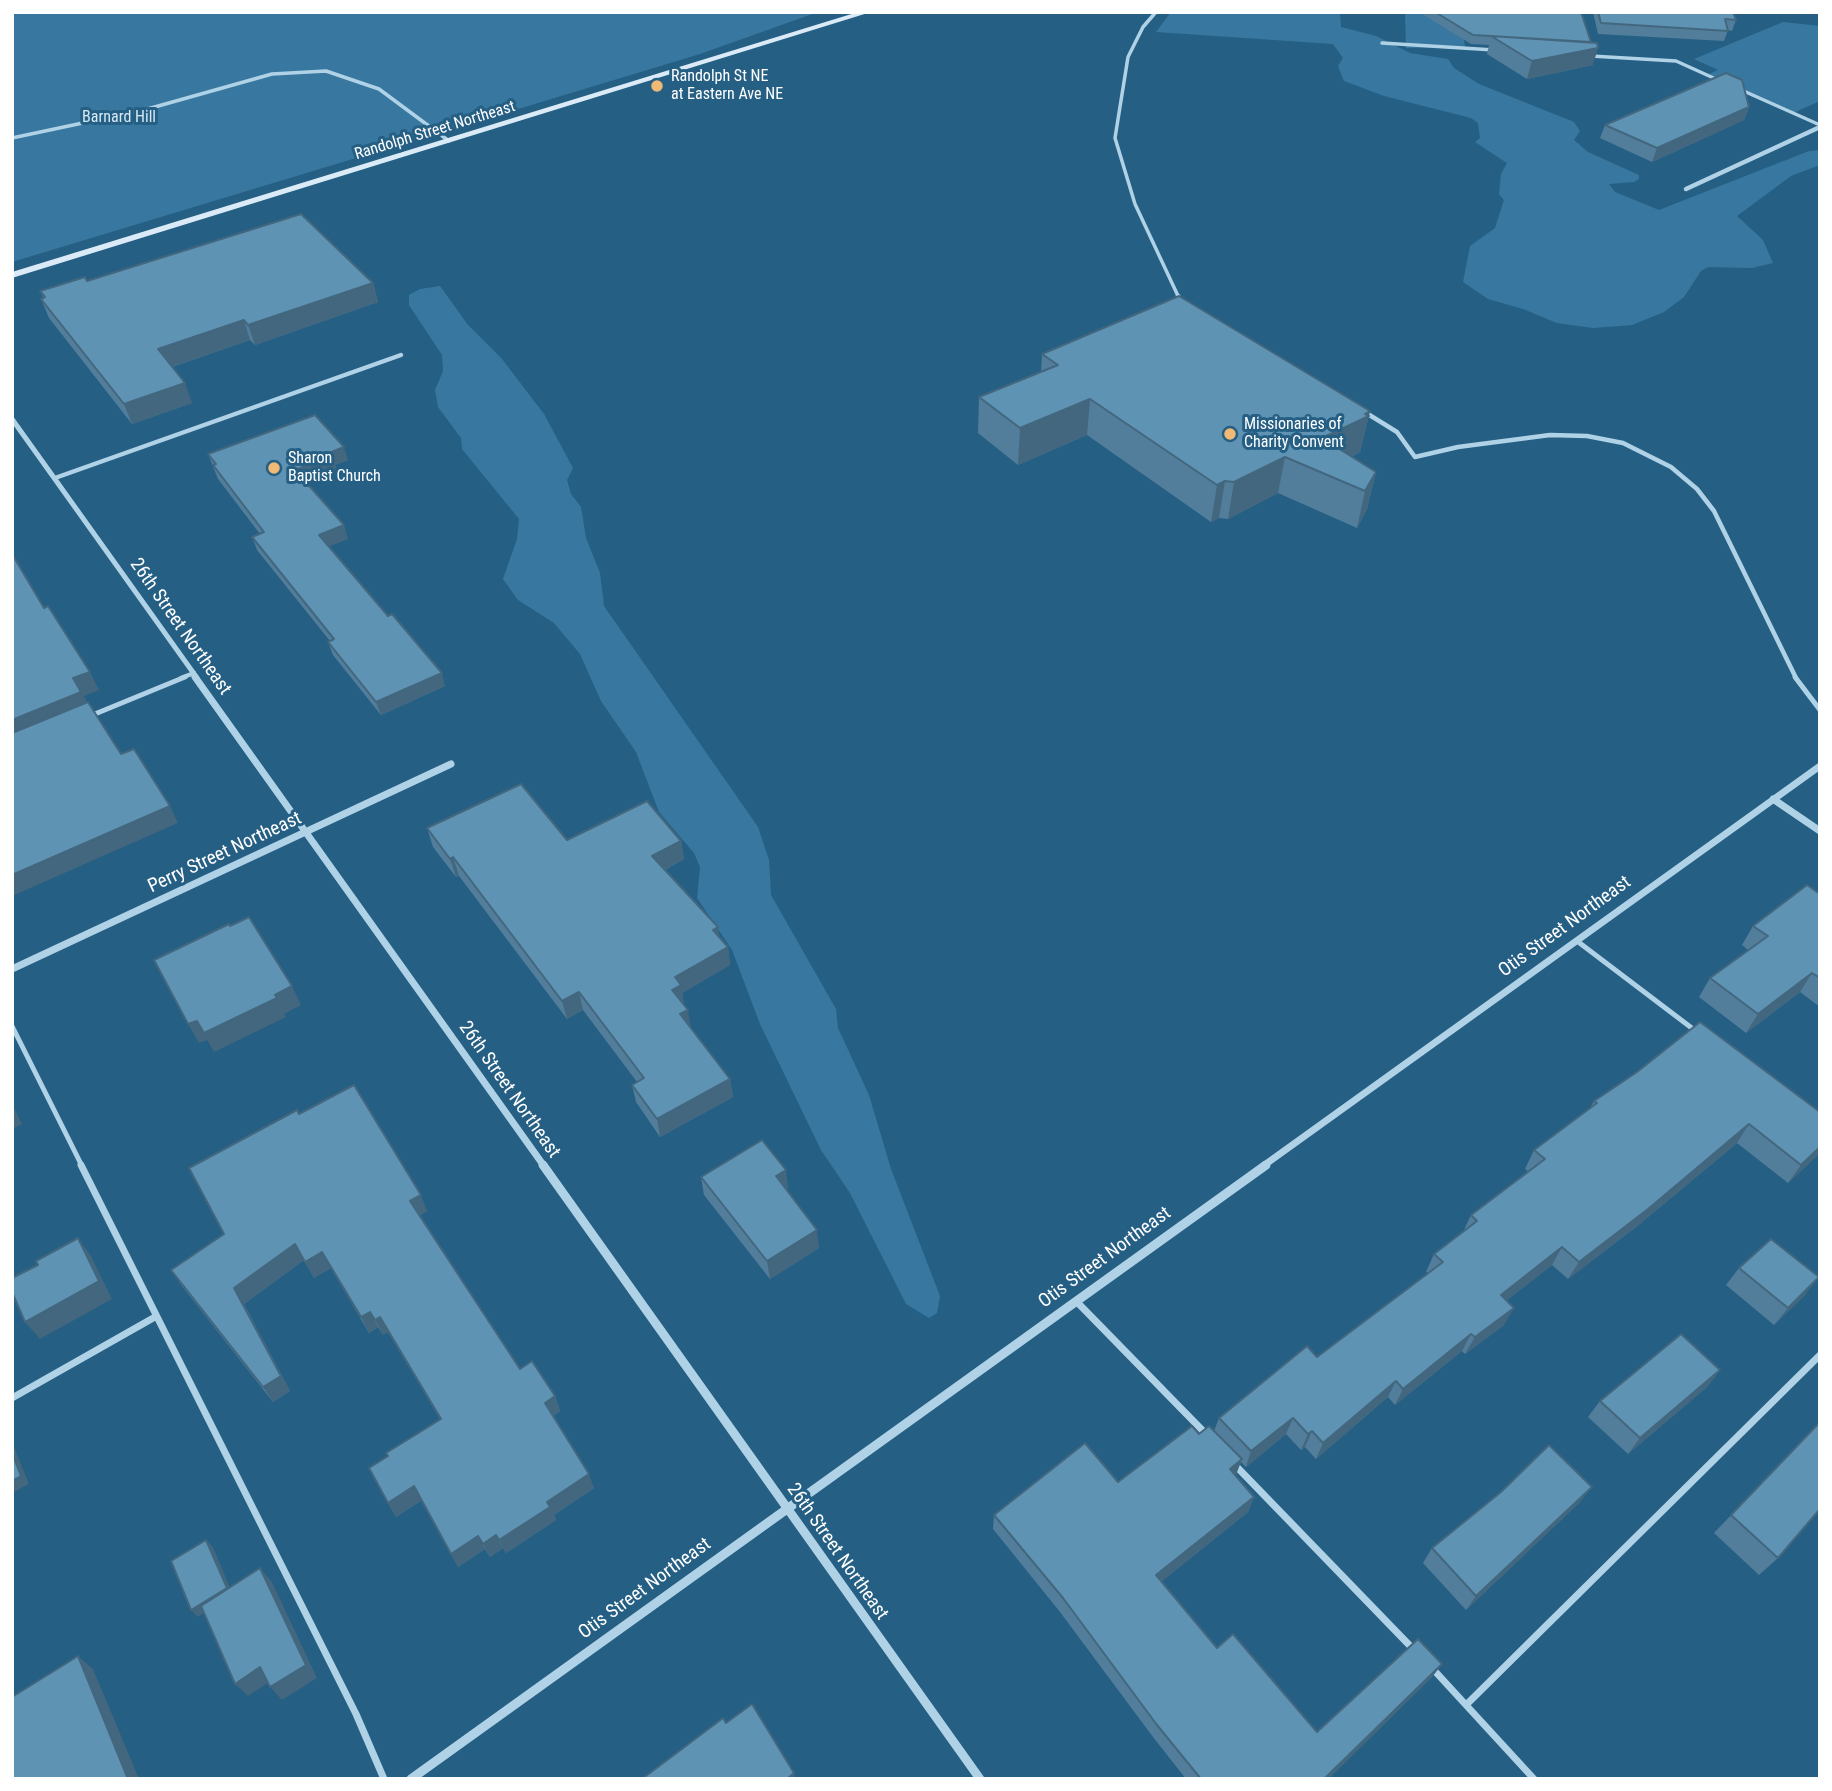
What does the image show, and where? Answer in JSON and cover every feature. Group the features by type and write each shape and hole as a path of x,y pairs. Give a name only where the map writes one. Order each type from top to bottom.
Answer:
{"street":[{"name":"Randolph Street Northeast","path":"12,275 867,12"},
{"path":"1686,189 1820,126"},
{"name":"26th Street Northeast","path":"12,419 980,1779"},
{"name":"Perry Street Northeast","path":"12,970 451,764"},
{"name":"Otis Street Northeast","path":"411,1779 1820,766"},
{"path":"1773,799 1820,831"}],"lane":[{"path":"1156,12 1143,27 1128,57 1115,138 1142,222 1179,299 1187,304"},
{"path":"1382,43 1503,50"},
{"path":"1583,55 1676,61 1723,82"},
{"path":"12,138 144,110 272,74 326,71 379,89 449,141"},
{"path":"1734,87 1820,126"},
{"path":"55,478 401,355"},
{"path":"1362,411 1397,432 1415,457 1458,447 1536,437 1587,436 1623,443 1671,467 1697,489 1714,511 1796,679 1820,710"},
{"path":"85,719 194,673"},
{"path":"1577,941 1699,1034"},
{"path":"12,1026 155,1317 350,1701 384,1779"},
{"path":"1076,1301 1208,1436"},
{"path":"12,1398 155,1317"},
{"path":"1467,1704 1820,1355"},
{"path":"1227,1456 1419,1655"},
{"path":"1429,1664 1534,1779"}],"green space":[{"name":"Barnard Hill","path":"12,12 818,12 700,54 12,262"},
{"path":"1171,12 1340,12 1341,27 1376,36 1410,53 1448,59 1454,68 1479,84 1574,122 1580,131 1574,140 1588,152 1639,175 1639,179 1634,182 1609,184 1615,192 1659,210 1809,151 1820,150 1820,165 1791,176 1737,216 1763,240 1773,263 1752,268 1708,267 1701,271 1684,297 1664,312 1632,325 1593,328 1557,323 1488,299 1463,282 1470,246 1495,228 1504,200 1499,194 1501,174 1507,163 1475,142 1480,138 1478,123 1471,118 1384,96 1344,81 1338,66 1343,58 1333,44 1156,32"},
{"path":"1405,12 1460,12 1465,47 1406,48"},
{"path":"1783,22 1820,26 1820,101 1793,113 1709,74 1718,70 1694,59"},
{"path":"440,286 468,325 502,359 544,414 573,468 567,480 571,494 581,507 586,538 600,573 604,606 758,827 769,860 771,895 836,1009 838,1028 869,1095 891,1169 940,1296 937,1313 929,1318 906,1304 850,1193 821,1150 760,1024 732,950 697,898 700,867 694,853 659,812 636,752 601,701 580,654 554,623 518,600 503,579 517,539 519,519 462,449 461,438 438,407 435,390 443,371 442,355 409,305 409,295 420,289"}],"building":[{"path":"1435,12 1581,12 1591,42 1473,35"},
{"path":"1598,12 1733,12 1736,20 1725,19 1728,31 1601,23"},
{"path":"1491,36 1597,43 1598,48 1532,61"},
{"path":"1726,73 1742,80 1749,107 1657,148 1605,125"},
{"path":"301,214 373,283 248,325 244,320 158,349 185,383 124,404 41,299 45,297 40,291 85,277 87,281"},
{"path":"1179,296 1370,411 1365,414 1369,416 1322,438 1376,472 1365,491 1285,457 1234,482 1225,481 1217,485 1090,399 1020,428 979,397 1058,365 1042,354"},
{"path":"315,415 344,447 329,453 333,456 295,470 344,525 319,535 388,616 392,614 442,673 376,702 328,642 334,639 252,537 264,532 213,465 216,464 208,454"},
{"path":"12,554 44,608 48,606 90,672 73,678 81,692 12,720"},
{"path":"88,702 121,754 134,749 170,806 12,875 12,733"},
{"path":"521,784 567,840 647,801 681,841 652,856 718,927 713,930 728,947 675,977 681,985 672,990 688,1010 680,1014 730,1079 657,1119 632,1085 644,1078 579,992 562,1001 453,857 450,859 427,828"},
{"path":"1807,885 1820,894 1820,978 1812,973 1758,1014 1710,978 1768,936 1753,926"},
{"path":"249,917 292,986 275,995 277,998 204,1033 197,1021 188,1024 154,960"},
{"path":"1700,1022 1820,1112 1820,1147 1801,1165 1749,1124 1648,1209 1579,1262 1562,1247 1501,1295 1514,1308 1475,1337 1471,1334 1403,1389 1396,1381 1323,1443 1312,1431 1308,1434 1293,1418 1251,1451 1219,1418 1307,1346 1317,1357 1443,1262 1434,1254 1477,1221 1471,1215 1545,1159 1534,1150 1597,1103 1594,1101 1637,1072"},
{"path":"354,1085 421,1195 410,1201 520,1369 532,1361 555,1396 545,1403 589,1474 547,1502 550,1507 499,1540 496,1535 483,1544 478,1536 451,1554 414,1486 388,1503 369,1468 388,1456 386,1453 441,1419 380,1317 375,1320 370,1312 361,1317 322,1252 305,1262 295,1244 234,1288 281,1376 263,1387 171,1270 224,1234 189,1168 297,1110 299,1114"},
{"path":"762,1140 786,1170 776,1176 817,1230 767,1261 701,1177"},
{"path":"78,1238 99,1281 25,1322 12,1292 12,1278 38,1265 36,1261"},
{"path":"1771,1239 1819,1277 1788,1308 1739,1268"},
{"path":"1681,1334 1720,1370 1640,1438 1600,1401"},
{"path":"1820,1422 1820,1509 1778,1558 1731,1515"},
{"path":"1192,1426 1199,1434 1209,1426 1242,1459 1230,1469 1254,1497 1156,1575 1217,1648 1233,1634 1317,1732 1418,1639 1442,1664 1324,1779 1201,1779 1157,1725 1063,1598 994,1515 1085,1443 1118,1482"},
{"path":"1549,1445 1592,1487 1476,1596 1432,1548 1501,1492"},
{"path":"12,1453 21,1476 12,1481"},
{"path":"206,1540 227,1588 191,1610 171,1561"},
{"path":"260,1568 306,1665 270,1687 260,1667 235,1684 201,1606"},
{"path":"78,1656 128,1779 12,1779 12,1697"},
{"path":"752,1704 794,1773 787,1779 642,1779 723,1718 726,1723"}],"place":[{"name":"Randolph St NE at Eastern Ave NE","path":"657,86"},
{"name":"Missionaries of Charity Convent","path":"1230,434"},
{"name":"Sharon Baptist Church","path":"274,468"}]}
